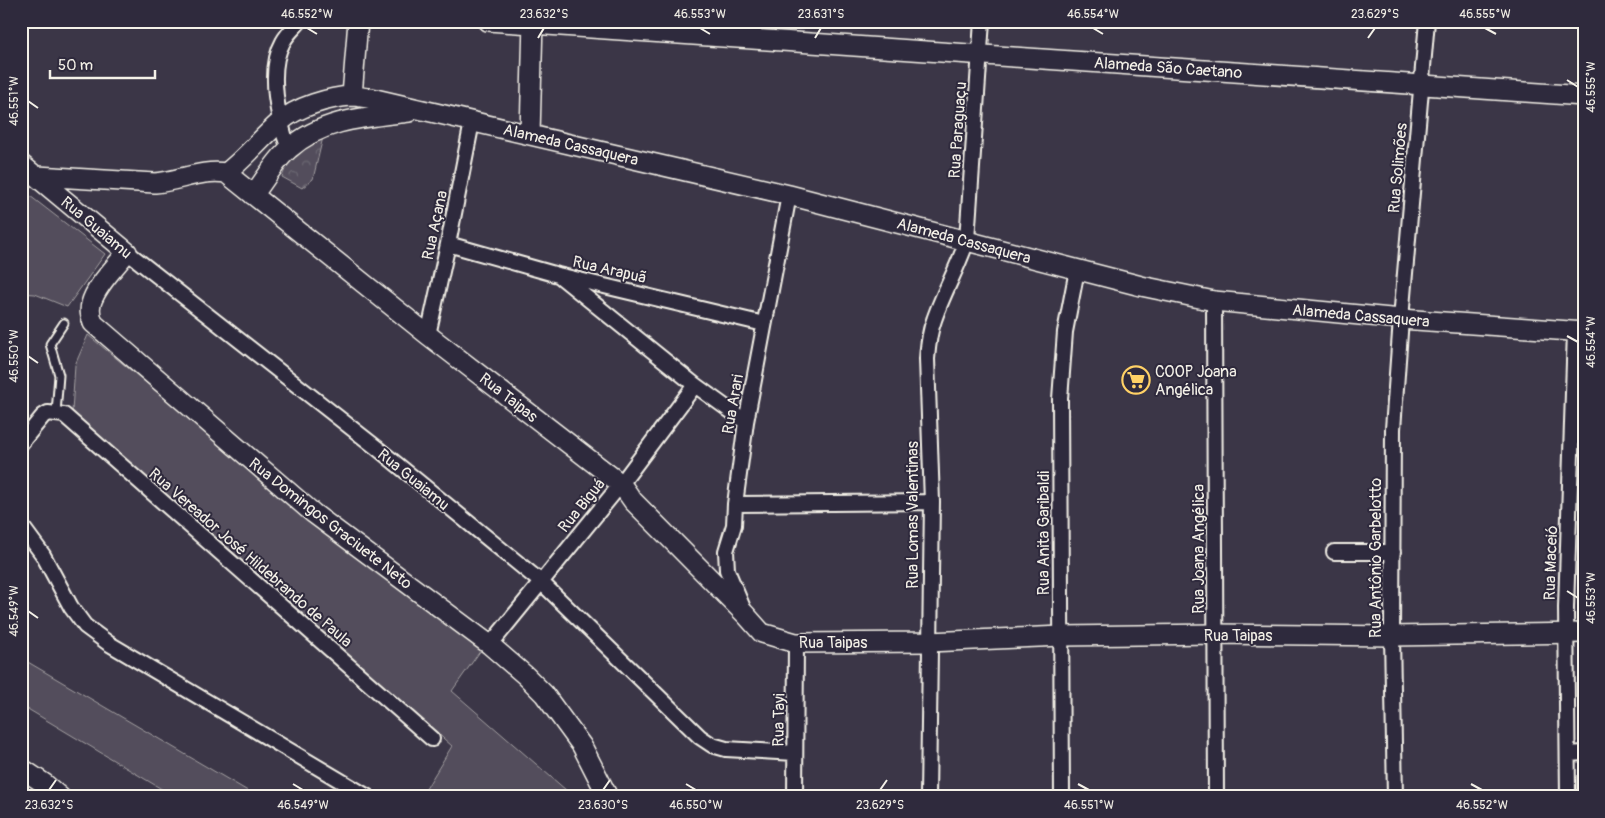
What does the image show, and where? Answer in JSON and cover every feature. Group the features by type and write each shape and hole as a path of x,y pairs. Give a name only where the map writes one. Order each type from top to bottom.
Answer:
{"street":[{"path":"289,149 277,106 276,59 282,43 300,21"},
{"path":"352,96 358,21"},
{"name":"Alameda São Caetano","path":"488,21 1584,96"},
{"name":"Alameda São Caetano","path":"668,21 752,40"},
{"name":"Rua Paraguaçu","path":"967,240 982,21"},
{"name":"Rua Solimões","path":"1401,319 1427,21"},
{"path":"530,134 533,23"},
{"name":"Alameda Cassaquera","path":"226,173 236,166 281,120 295,112 314,104 352,96 371,98 788,195 1141,286 1214,301 1401,319 1580,332"},
{"path":"254,195 289,149 308,134 329,125 351,119 423,110"},
{"name":"Rua Açana","path":"428,335 472,122"},
{"name":"Rua Guaiamu","path":"21,164 127,252 377,448 541,582 700,737 712,745 726,749 795,752"},
{"path":"37,176 155,183 206,172 226,173"},
{"name":"Rua Taipas","path":"226,173 428,335 621,484 633,501 746,615 762,634 796,643 929,642 1062,636 1215,634 1392,636 1575,634"},
{"name":"Rua Arari","path":"746,615 727,570 726,551 734,525 746,422 788,195"},
{"name":"Rua Lomas Valentinas","path":"928,797 932,502 927,359 929,338 934,320 967,240"},
{"name":"Rua Arapuã","path":"448,244 558,274 764,324"},
{"name":"Rua Domingos Graciuete Neto","path":"127,252 95,293 90,313 93,323 313,513 490,645 526,676 544,694 582,746 608,797"},
{"name":"Rua Anita Garibaldi","path":"1062,797 1061,366 1065,332 1077,270"},
{"path":"558,274 695,385 746,422"},
{"name":"Rua Joana Angélica","path":"1214,301 1216,797"},
{"name":"Rua Antônio Garbelotto","path":"1395,797 1392,636 1393,429 1401,319"},
{"name":"Rua Maceió","path":"1568,797 1568,754 1575,634 1580,332"},
{"name":"Rua Biguá","path":"490,645 621,484 695,385"},
{"path":"21,443 50,414"},
{"name":"Rua Vereador José Hildebrando de Paula","path":"50,414 64,415 432,739"},
{"path":"735,504 932,502"},
{"path":"21,525 44,556 71,607 85,626 108,644 368,797"},
{"path":"1334,552 1393,552"},
{"name":"Rua Tayi","path":"795,797 796,643"},
{"path":"1568,754 1584,754"},
{"path":"21,768 44,790 60,797"}],"lane":[{"path":"50,414 59,375 50,344 64,323"}],"green space":[{"path":"323,137 313,179 302,188 282,177 292,150"},
{"path":"21,189 105,254 67,307 35,294 21,293"},
{"path":"88,335 303,512 481,650 452,691 574,797 421,797 452,746 72,412 75,365"},
{"path":"21,658 258,797 175,797 21,705"}],"place":[{"name":"COOP Joana Angélica","path":"1136,380"}]}
